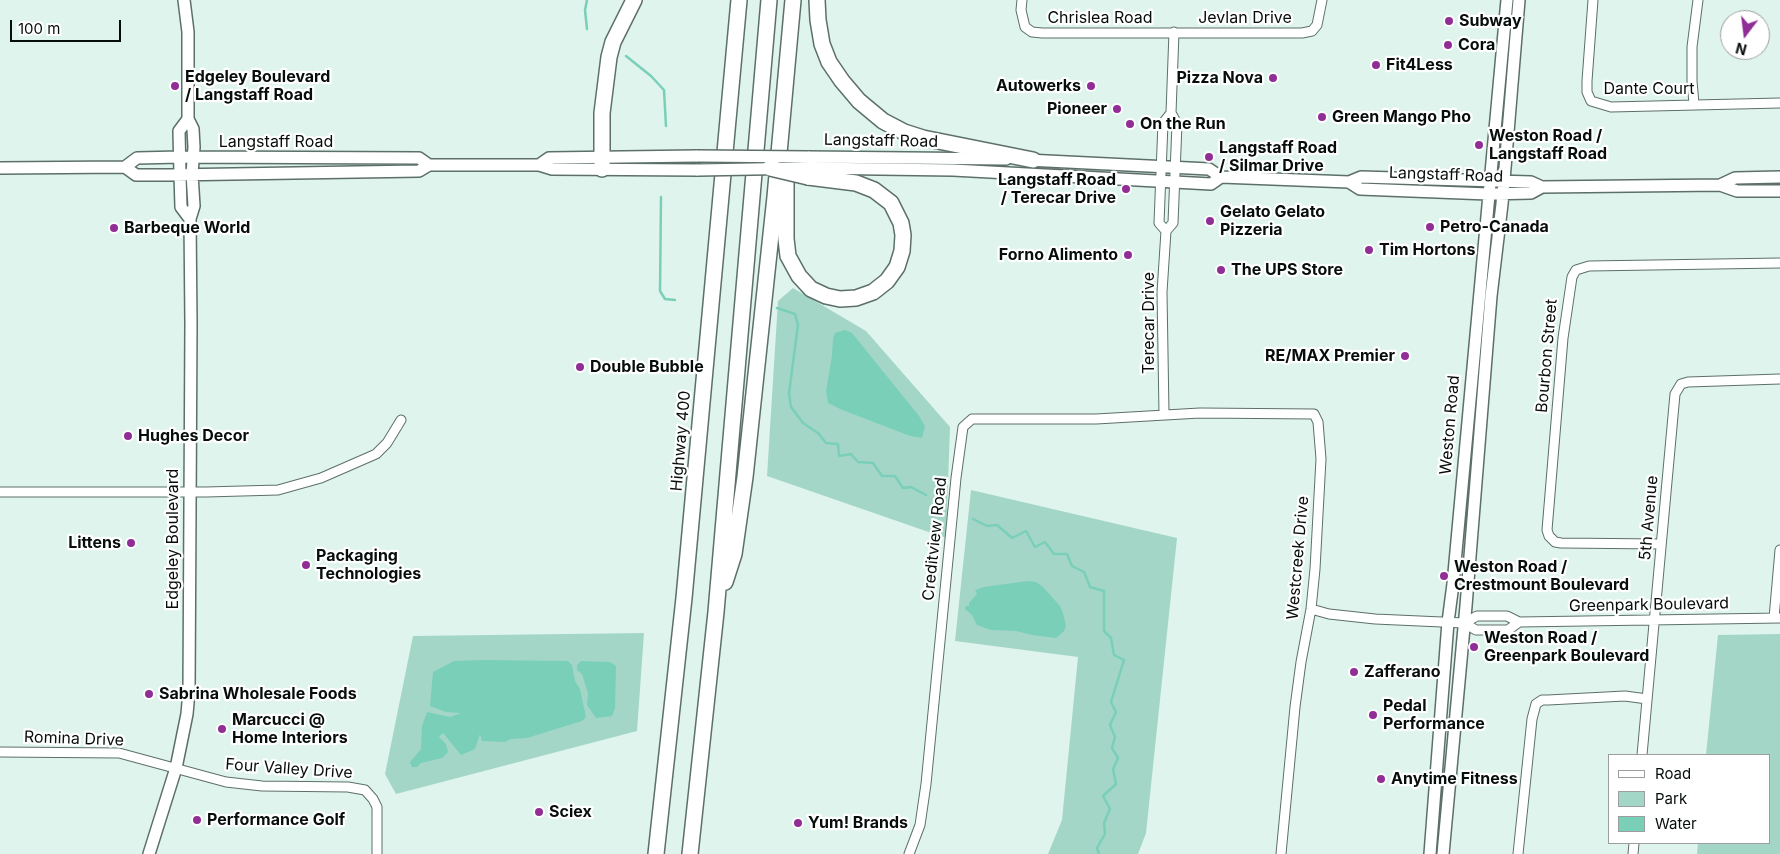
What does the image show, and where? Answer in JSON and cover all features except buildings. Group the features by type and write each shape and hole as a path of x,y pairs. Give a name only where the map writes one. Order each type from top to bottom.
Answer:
{"highway":[{"path":"602,163 602,113 609,58 613,42 634,0"},
{"name":"Highway 400","path":"656,854 684,598 739,0"},
{"path":"690,854 716,612 769,0"},
{"path":"716,612 734,554 745,477 780,145 793,0"},
{"path":"817,0 822,44 829,62 859,101 883,121 904,132 923,138 1033,160"},
{"path":"770,168 808,167 874,190 891,203 901,222 903,235 902,250 897,267 887,281 872,292 856,298 840,299 826,296 811,289 793,267 788,256 786,239 786,162 780,145"}],"main road":[{"name":"Edgeley Boulevard","path":"149,854 176,768 187,714 189,689 190,220 194,206 192,174 194,129 188,119 188,32 184,0"},
{"name":"Weston Road","path":"1430,854 1448,622 1506,0"},
{"name":"Weston Road","path":"1443,854 1491,296 1503,194 1519,0"},
{"name":"Edgeley Boulevard","path":"188,119 179,131 180,208 190,220"},
{"name":"Langstaff Road","path":"602,163 697,156 808,167 953,170 1175,183 1211,184 1221,177"},
{"name":"Langstaff Road","path":"0,168 125,167 137,158 180,157 418,158 429,165"},
{"name":"Langstaff Road","path":"125,167 136,175 419,171 429,165 539,165 549,158 698,170 770,168"},
{"name":"Langstaff Road","path":"808,167 1033,160 1209,169 1221,177 1349,182 1361,177 1504,181 1530,182 1542,187 1720,185 1737,191 1780,191"},
{"name":"Langstaff Road","path":"1720,185 1735,178 1780,177"},
{"name":"Langstaff Road","path":"1349,182 1360,188 1488,194 1531,193 1542,187"}],"street":[{"name":"Chrislea Road","path":"1022,0 1020,10 1022,21 1025,27 1032,32 1174,32"},
{"name":"Jevlan Drive","path":"1174,32 1302,33 1312,31 1317,25 1322,0"},
{"name":"Dante Court","path":"1593,0 1587,81 1587,92 1591,102 1611,107 1780,103"},
{"path":"1694,104 1692,47 1698,0"},
{"path":"1171,113 1174,32"},
{"name":"Terecar Drive","path":"1164,414 1162,292 1166,232 1173,223 1177,124 1171,113 1163,123 1159,223 1166,232"},
{"name":"Bourbon Street","path":"1661,544 1561,543 1555,542 1547,530 1563,338 1572,277 1576,270 1589,266 1780,263"},
{"name":"5th Avenue","path":"1642,754 1675,394 1681,384 1696,381 1780,379"},
{"name":"Westcreek Drive","path":"1164,414 1314,414 1318,422 1321,459 1315,569 1294,714 1281,854"},
{"name":"Creditview Road","path":"908,854 920,825 926,784 956,478 963,427 972,419 1096,419 1164,414"},
{"path":"0,492 267,491 321,478 376,454 387,443 401,420"},
{"path":"1777,618 1780,550"},
{"path":"1310,609 1329,614 1375,619 1464,623"},
{"name":"Greenpark Boulevard","path":"1464,623 1477,616 1507,616 1519,622 1777,618"},
{"name":"Greenpark Boulevard","path":"1464,623 1476,630 1508,630 1519,622"},
{"path":"1518,854 1532,719 1536,704 1542,700 1558,699 1625,696 1647,699"},
{"name":"Romina Drive","path":"0,752 119,753 176,768"},
{"name":"Four Valley Drive","path":"176,768 226,782 262,786 348,787 365,790 373,798 377,807 377,854"}],"green space":[{"path":"793,288 866,331 950,427 946,538 767,476 778,301"},
{"path":"971,490 1177,538 1146,833 1138,854 1048,854 1062,820 1078,657 955,641"},
{"path":"644,633 637,731 396,794 385,774 413,636"},
{"path":"1780,634 1780,854 1697,854 1698,844 1770,844 1770,754 1706,754 1718,635"}],"water":[{"path":"845,330 852,333 919,416 925,426 922,438 910,436 828,403 826,391 833,339 835,333"},
{"path":"1027,581 1036,582 1043,587 1060,606 1066,626 1064,631 1056,638 1016,631 991,630 977,625 972,615 965,609 977,594 975,590"},
{"path":"454,661 568,661 572,665 575,681 580,689 586,717 582,721 527,738 511,739 505,742 482,741 480,734 475,749 461,755 443,733 439,737 446,744 448,752 442,758 412,767 410,762 421,749 422,726 427,712 450,717 461,713 446,712 430,706 433,672"},
{"path":"581,661 610,662 616,666 615,708 612,716 596,718 587,705 588,693 582,674 577,670 577,665"}],"waterway":[{"path":"587,0 585,10 587,29"},
{"path":"626,56 651,76 664,90 666,126"},
{"path":"661,197 660,291 665,299 675,300"},
{"path":"777,308 795,314 798,325 789,393 791,407 803,423 818,433 826,443 838,444 839,456 851,454 858,462 873,463 882,476 895,476 903,488 911,487 926,495"},
{"path":"973,519 987,526 997,525 1012,538 1026,531 1035,547 1045,542 1054,554 1067,554 1072,566 1084,572 1090,587 1104,591 1104,631 1111,638 1114,655 1124,660 1111,702 1116,712 1110,725 1115,737 1112,748 1118,758 1113,769 1116,784 1103,796 1110,809 1104,823 1105,834 1097,848 1099,854"}],"place":[{"name":"Subway","path":"1449,21"},
{"name":"Cora","path":"1448,45"},
{"name":"Fit4Less","path":"1376,65"},
{"name":"Pizza Nova","path":"1273,78"},
{"name":"Edgeley Boulevard / Langstaff Road","path":"175,86"},
{"name":"Autowerks","path":"1091,86"},
{"name":"Pioneer","path":"1117,109"},
{"name":"Green Mango Pho","path":"1322,117"},
{"name":"On the Run","path":"1130,124"},
{"name":"Weston Road / Langstaff Road","path":"1479,145"},
{"name":"Langstaff Road / Silmar Drive","path":"1209,157"},
{"name":"Langstaff Road / Terecar Drive","path":"1126,189"},
{"name":"Gelato Gelato Pizzeria","path":"1210,221"},
{"name":"Petro-Canada","path":"1430,227"},
{"name":"Barbeque World","path":"114,228"},
{"name":"Tim Hortons","path":"1369,250"},
{"name":"Forno Alimento","path":"1128,255"},
{"name":"The UPS Store","path":"1221,270"},
{"name":"RE/MAX Premier","path":"1405,356"},
{"name":"Double Bubble","path":"580,367"},
{"name":"Hughes Decor","path":"128,436"},
{"name":"Littens","path":"131,543"},
{"name":"Packaging Technologies","path":"306,565"},
{"name":"Weston Road / Crestmount Boulevard","path":"1444,576"},
{"name":"Weston Road / Greenpark Boulevard","path":"1474,647"},
{"name":"Zafferano","path":"1354,672"},
{"name":"Sabrina Wholesale Foods","path":"149,694"},
{"name":"Pedal Performance","path":"1373,715"},
{"name":"Marcucci @ Home Interiors","path":"222,729"},
{"name":"Anytime Fitness","path":"1381,779"},
{"name":"Sciex","path":"539,812"},
{"name":"Performance Golf","path":"197,820"},
{"name":"Yum! Brands","path":"798,823"}]}
